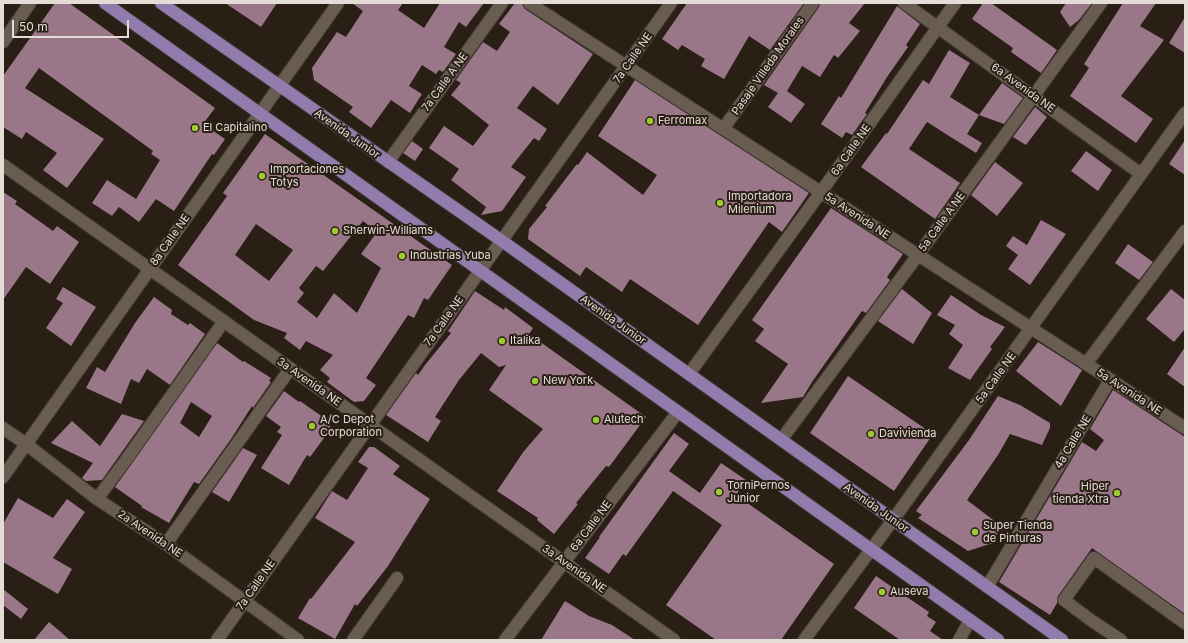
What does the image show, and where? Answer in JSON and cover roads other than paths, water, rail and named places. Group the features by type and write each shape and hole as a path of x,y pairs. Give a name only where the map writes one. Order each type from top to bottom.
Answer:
{"main road":[{"path":"105,3 998,640"},
{"name":"Avenida Junior","path":"160,3 279,87 502,240 1062,640"}],"street":[{"path":"3,42 30,3"},
{"name":"8a Calle NE","path":"3,477 338,3"},
{"name":"7a Calle A NE","path":"388,162 502,3"},
{"name":"5a Avenida NE","path":"529,3 1185,428"},
{"name":"7a Calle NE","path":"217,640 671,3"},
{"name":"Pasaje Villeda Morales","path":"723,129 813,3"},
{"name":"6a Avenida NE","path":"904,3 1141,174"},
{"name":"6a Calle NE","path":"689,374 821,192 955,3"},
{"name":"5a Calle A NE","path":"781,440 918,255 1101,3"},
{"name":"5a Calle NE","path":"804,640 893,520 1185,113"},
{"name":"3a Avenida NE","path":"3,165 674,640"},
{"path":"1086,364 1185,231"},
{"path":"97,498 126,460 224,321"},
{"path":"166,544 290,369"},
{"name":"4a Calle NE","path":"987,587 1110,380"},
{"name":"6a Calle NE","path":"505,640 678,412"},
{"name":"2a Avenida NE","path":"3,428 97,498 166,544 298,640"},
{"path":"1121,640 1064,600 1094,558 1185,623"},
{"path":"353,640 397,578"},
{"path":"959,640 970,620"}],"place":[{"name":"Ferromax","path":"650,121"},
{"name":"El Capitalino","path":"195,128"},
{"name":"Importaciones Totys","path":"262,176"},
{"name":"Importadora Milenium","path":"720,203"},
{"name":"Sherwin-Williams","path":"335,231"},
{"name":"Industrias Yuba","path":"402,256"},
{"name":"Italika","path":"502,341"},
{"name":"New York","path":"535,381"},
{"name":"Alutech","path":"596,420"},
{"name":"A/C Depot Corporation","path":"312,426"},
{"name":"Davivienda","path":"871,434"},
{"name":"TorniPernos Junior","path":"719,492"},
{"name":"Hiper tienda Xtra","path":"1117,493"},
{"name":"Super Tienda de Pinturas","path":"975,532"},
{"name":"Auseva","path":"882,592"}]}
